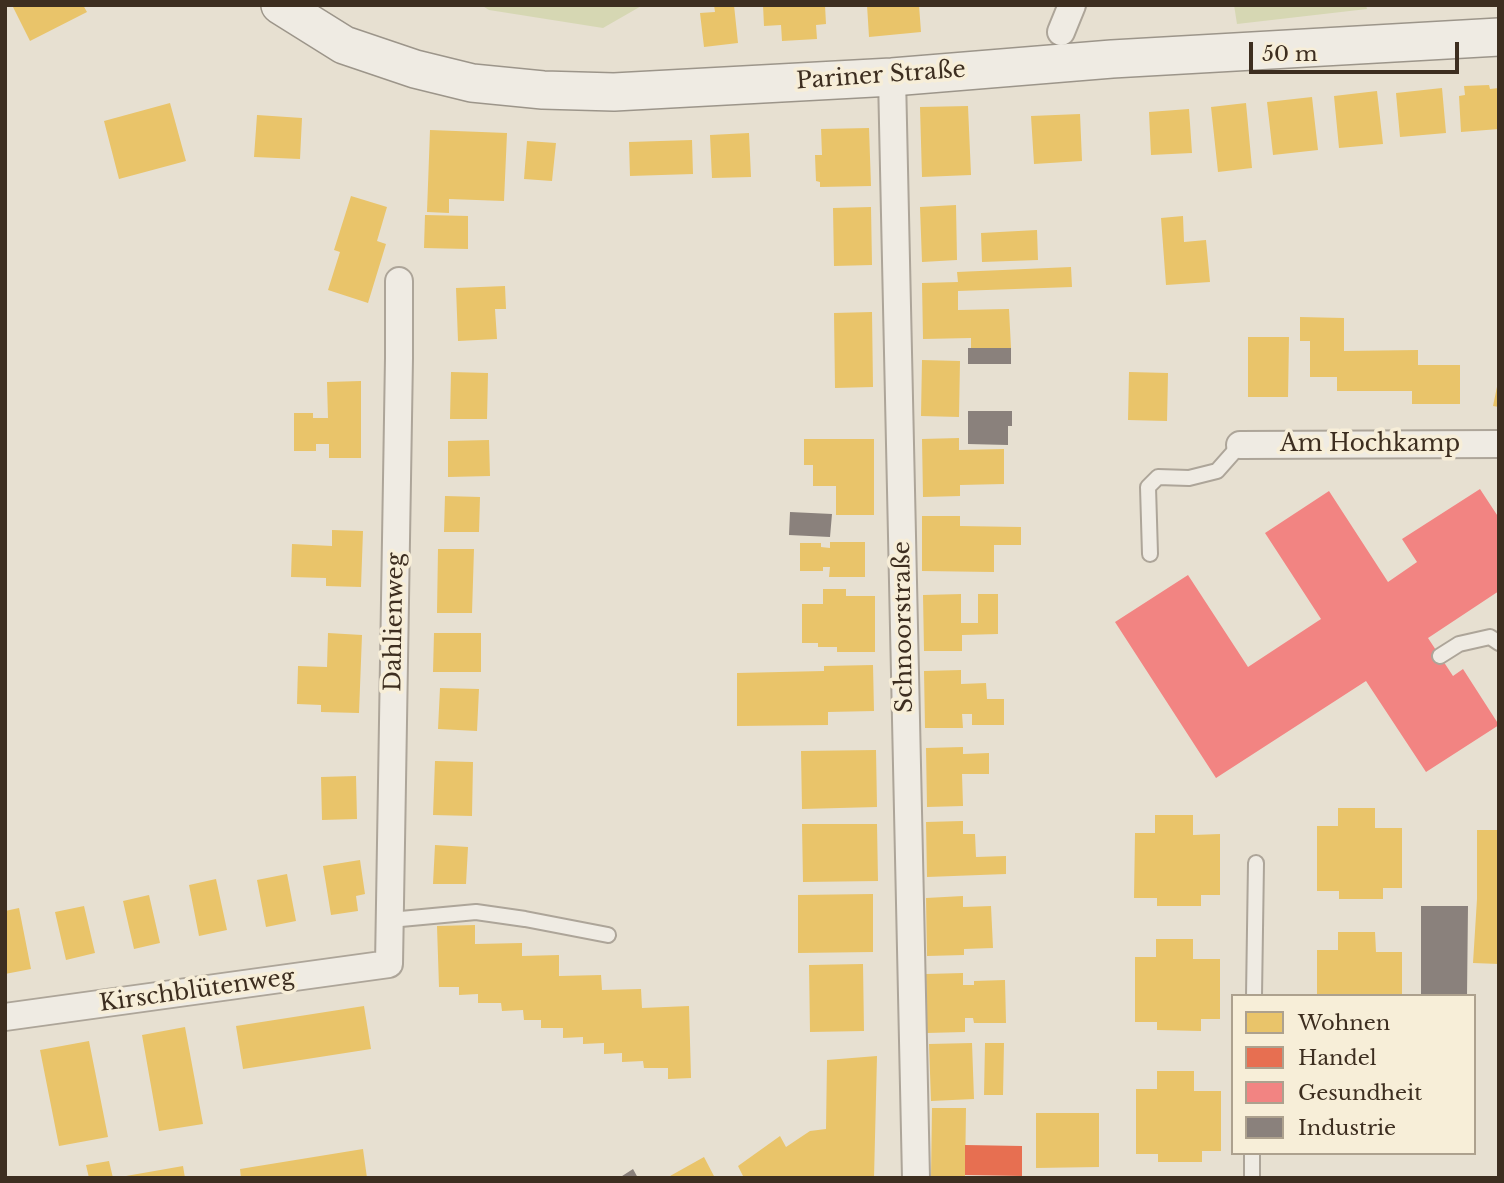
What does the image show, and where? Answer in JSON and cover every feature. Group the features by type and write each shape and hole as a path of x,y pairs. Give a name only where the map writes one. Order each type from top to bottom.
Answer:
{"street":[{"name":"Pariner Straße","path":"280,5 344,45 415,69 472,83 543,90 614,92 892,77 1112,59 1499,37"},
{"path":"1061,32 1072,5"},
{"name":"Schnoorstraße","path":"892,77 916,1178"},
{"name":"Dahlienweg","path":"389,964 400,358 399,281"},
{"name":"Am Hochkamp","path":"1240,445 1499,444"},
{"name":"Kirschblütenweg","path":"5,1017 389,964"}],"lane":[{"path":"1150,554 1148,487 1158,477 1189,478 1217,471 1240,445"},
{"path":"1440,656 1460,644 1490,638 1499,643"},
{"path":"1254,994 1256,863"},
{"path":"390,920 476,912 608,935"},
{"path":"1252,1155 1252,1178"}],"green space":[{"path":"481,5 643,5 603,28 489,10"},
{"path":"1234,5 1366,5 1367,9 1237,24"}],"building: Wohnen":[{"path":"12,5 83,5 87,12 30,41"},
{"path":"714,5 734,5 738,43 704,47 700,13 715,12"},
{"path":"763,5 825,5 826,24 816,25 817,39 782,41 781,25 764,26"},
{"path":"867,5 919,5 921,32 869,37"},
{"path":"1489,85 1490,89 1499,88 1499,129 1461,132 1459,96 1465,95 1464,86"},
{"path":"1442,88 1446,133 1400,137 1396,93"},
{"path":"1377,91 1383,144 1339,148 1334,96"},
{"path":"1312,97 1318,150 1273,155 1267,102"},
{"path":"170,103 186,161 119,179 104,121"},
{"path":"1246,103 1252,168 1218,172 1211,107"},
{"path":"968,106 971,175 922,177 920,107"},
{"path":"1189,109 1192,153 1151,155 1149,112"},
{"path":"1080,114 1082,161 1034,164 1031,116"},
{"path":"257,115 302,118 300,159 254,157"},
{"path":"869,128 871,186 820,187 820,182 816,181 815,155 822,155 821,129"},
{"path":"430,130 507,133 504,201 449,199 449,213 427,212"},
{"path":"749,133 751,177 712,178 710,135"},
{"path":"692,140 693,174 630,176 629,142"},
{"path":"527,141 556,143 552,181 524,179"},
{"path":"351,196 387,207 377,241 386,244 368,303 328,290 340,252 334,250"},
{"path":"956,205 957,260 922,262 920,207"},
{"path":"871,207 872,265 834,266 833,208"},
{"path":"425,215 468,216 468,249 424,248"},
{"path":"1183,216 1184,242 1206,240 1210,282 1166,285 1161,218"},
{"path":"1037,230 1038,260 982,262 981,233"},
{"path":"1071,267 1072,287 958,291 958,310 1009,309 1011,348 971,349 971,338 923,339 922,283 958,282 957,272"},
{"path":"505,286 506,309 495,309 497,339 458,341 456,288"},
{"path":"872,312 873,387 835,388 834,313"},
{"path":"1300,317 1344,318 1344,351 1418,350 1418,365 1460,365 1460,404 1412,404 1412,391 1337,391 1337,377 1310,377 1310,341 1300,341"},
{"path":"1248,337 1289,337 1288,397 1248,397"},
{"path":"922,360 960,361 959,417 921,416"},
{"path":"451,372 488,373 487,419 450,419"},
{"path":"1129,372 1168,373 1167,421 1128,420"},
{"path":"361,381 361,458 329,458 329,444 316,444 316,451 294,451 294,413 313,413 313,418 328,418 327,382"},
{"path":"1499,382 1499,407 1493,406"},
{"path":"959,438 959,450 1004,449 1004,484 960,485 960,496 923,497 922,439"},
{"path":"804,439 874,439 874,515 836,515 836,486 813,486 813,465 804,465"},
{"path":"489,440 490,476 448,477 448,441"},
{"path":"445,496 480,497 479,532 444,532"},
{"path":"922,516 960,516 960,526 1021,527 1021,545 994,545 994,572 922,571"},
{"path":"332,530 363,531 361,587 326,586 326,578 291,577 292,544 332,546"},
{"path":"830,542 865,542 865,577 829,577 830,567 823,567 823,571 800,571 800,543 821,543 821,547 830,548"},
{"path":"438,549 474,549 472,613 437,613"},
{"path":"823,589 846,589 846,596 875,596 875,652 837,652 837,647 818,647 818,643 802,643 802,604 823,604"},
{"path":"961,594 961,623 978,623 978,594 998,594 998,634 962,635 962,651 924,651 923,595"},
{"path":"328,633 362,635 359,713 321,712 321,705 297,704 298,666 327,667"},
{"path":"434,633 481,633 481,672 433,672"},
{"path":"873,665 874,711 828,712 828,725 737,726 737,673 824,671 824,666"},
{"path":"961,670 961,684 986,683 987,699 1004,699 1004,725 972,725 972,714 962,714 963,728 925,728 924,671"},
{"path":"440,688 479,689 477,731 438,729"},
{"path":"963,747 963,754 989,753 989,774 962,774 963,806 927,807 926,748"},
{"path":"876,750 877,807 802,809 801,751"},
{"path":"435,761 473,762 472,816 433,815"},
{"path":"356,776 357,819 322,820 321,777"},
{"path":"1338,808 1375,808 1375,828 1402,828 1402,888 1383,888 1383,899 1339,899 1339,891 1317,891 1317,826 1338,826"},
{"path":"1155,815 1193,815 1193,835 1220,834 1220,895 1201,895 1201,906 1157,906 1157,898 1134,898 1135,833 1155,833"},
{"path":"963,821 963,834 975,834 976,857 1006,856 1006,874 927,877 926,822"},
{"path":"802,824 877,824 878,881 803,882"},
{"path":"1477,830 1499,830 1499,964 1473,963"},
{"path":"435,845 468,847 466,884 433,884"},
{"path":"360,860 365,894 356,896 358,911 331,915 323,866"},
{"path":"287,874 296,921 266,927 257,880"},
{"path":"216,879 227,930 199,936 189,885"},
{"path":"873,894 873,952 798,953 798,895"},
{"path":"149,895 160,943 134,949 123,901"},
{"path":"963,896 963,907 991,906 993,948 964,949 964,955 927,956 926,898"},
{"path":"84,906 95,953 66,960 55,912"},
{"path":"19,908 31,969 5,974 5,911"},
{"path":"475,925 475,944 522,943 522,956 559,955 559,976 601,975 602,990 641,989 642,1008 689,1006 691,1078 668,1079 668,1068 644,1068 643,1061 622,1062 622,1053 604,1054 604,1043 583,1044 583,1037 563,1038 563,1028 541,1028 541,1020 524,1020 523,1010 502,1011 501,1003 478,1003 478,994 459,995 459,987 439,987 437,926"},
{"path":"1338,932 1375,932 1376,952 1402,952 1402,994 1317,994 1317,950 1338,950"},
{"path":"1156,939 1193,939 1193,959 1220,959 1220,1019 1201,1019 1201,1031 1157,1030 1157,1022 1135,1022 1135,957 1156,957"},
{"path":"863,964 864,1031 810,1032 809,965"},
{"path":"963,973 963,985 974,985 974,981 1005,980 1006,1023 974,1023 973,1018 965,1018 965,1032 927,1033 926,974"},
{"path":"364,1006 371,1049 243,1069 236,1026"},
{"path":"185,1027 203,1124 159,1131 142,1035"},
{"path":"89,1041 108,1137 59,1146 40,1050"},
{"path":"972,1043 974,1099 931,1101 929,1044"},
{"path":"985,1043 1004,1043 1003,1095 984,1095"},
{"path":"877,1056 874,1178 744,1178 738,1166 780,1136 786,1147 810,1131 826,1129 827,1060"},
{"path":"1157,1071 1194,1071 1194,1091 1221,1091 1221,1151 1202,1151 1202,1162 1158,1162 1158,1154 1136,1154 1136,1089 1157,1089"},
{"path":"932,1108 966,1108 965,1178 931,1178"},
{"path":"1036,1113 1099,1113 1099,1167 1036,1168"},
{"path":"363,1149 367,1178 241,1178 240,1169"},
{"path":"704,1157 715,1178 671,1178 670,1176"},
{"path":"109,1161 113,1178 89,1178 86,1165"},
{"path":"183,1166 185,1178 126,1178 126,1176"}],"building: Handel":[{"path":"965,1145 1022,1146 1022,1176 965,1175"}],"building: Gesundheit":[{"path":"1480,489 1499,518 1499,591 1428,638 1453,676 1463,669 1499,725 1426,772 1366,681 1216,778 1115,622 1188,575 1248,667 1321,619 1265,533 1329,491 1388,582 1417,562 1402,539"}],"building: Industrie":[{"path":"968,348 1011,348 1011,364 968,364"},
{"path":"968,411 1012,411 1012,426 1008,426 1008,445 968,444"},
{"path":"790,512 832,514 830,537 789,535"},
{"path":"1421,906 1468,906 1467,994 1421,994"},
{"path":"633,1169 638,1178 619,1178"}]}
